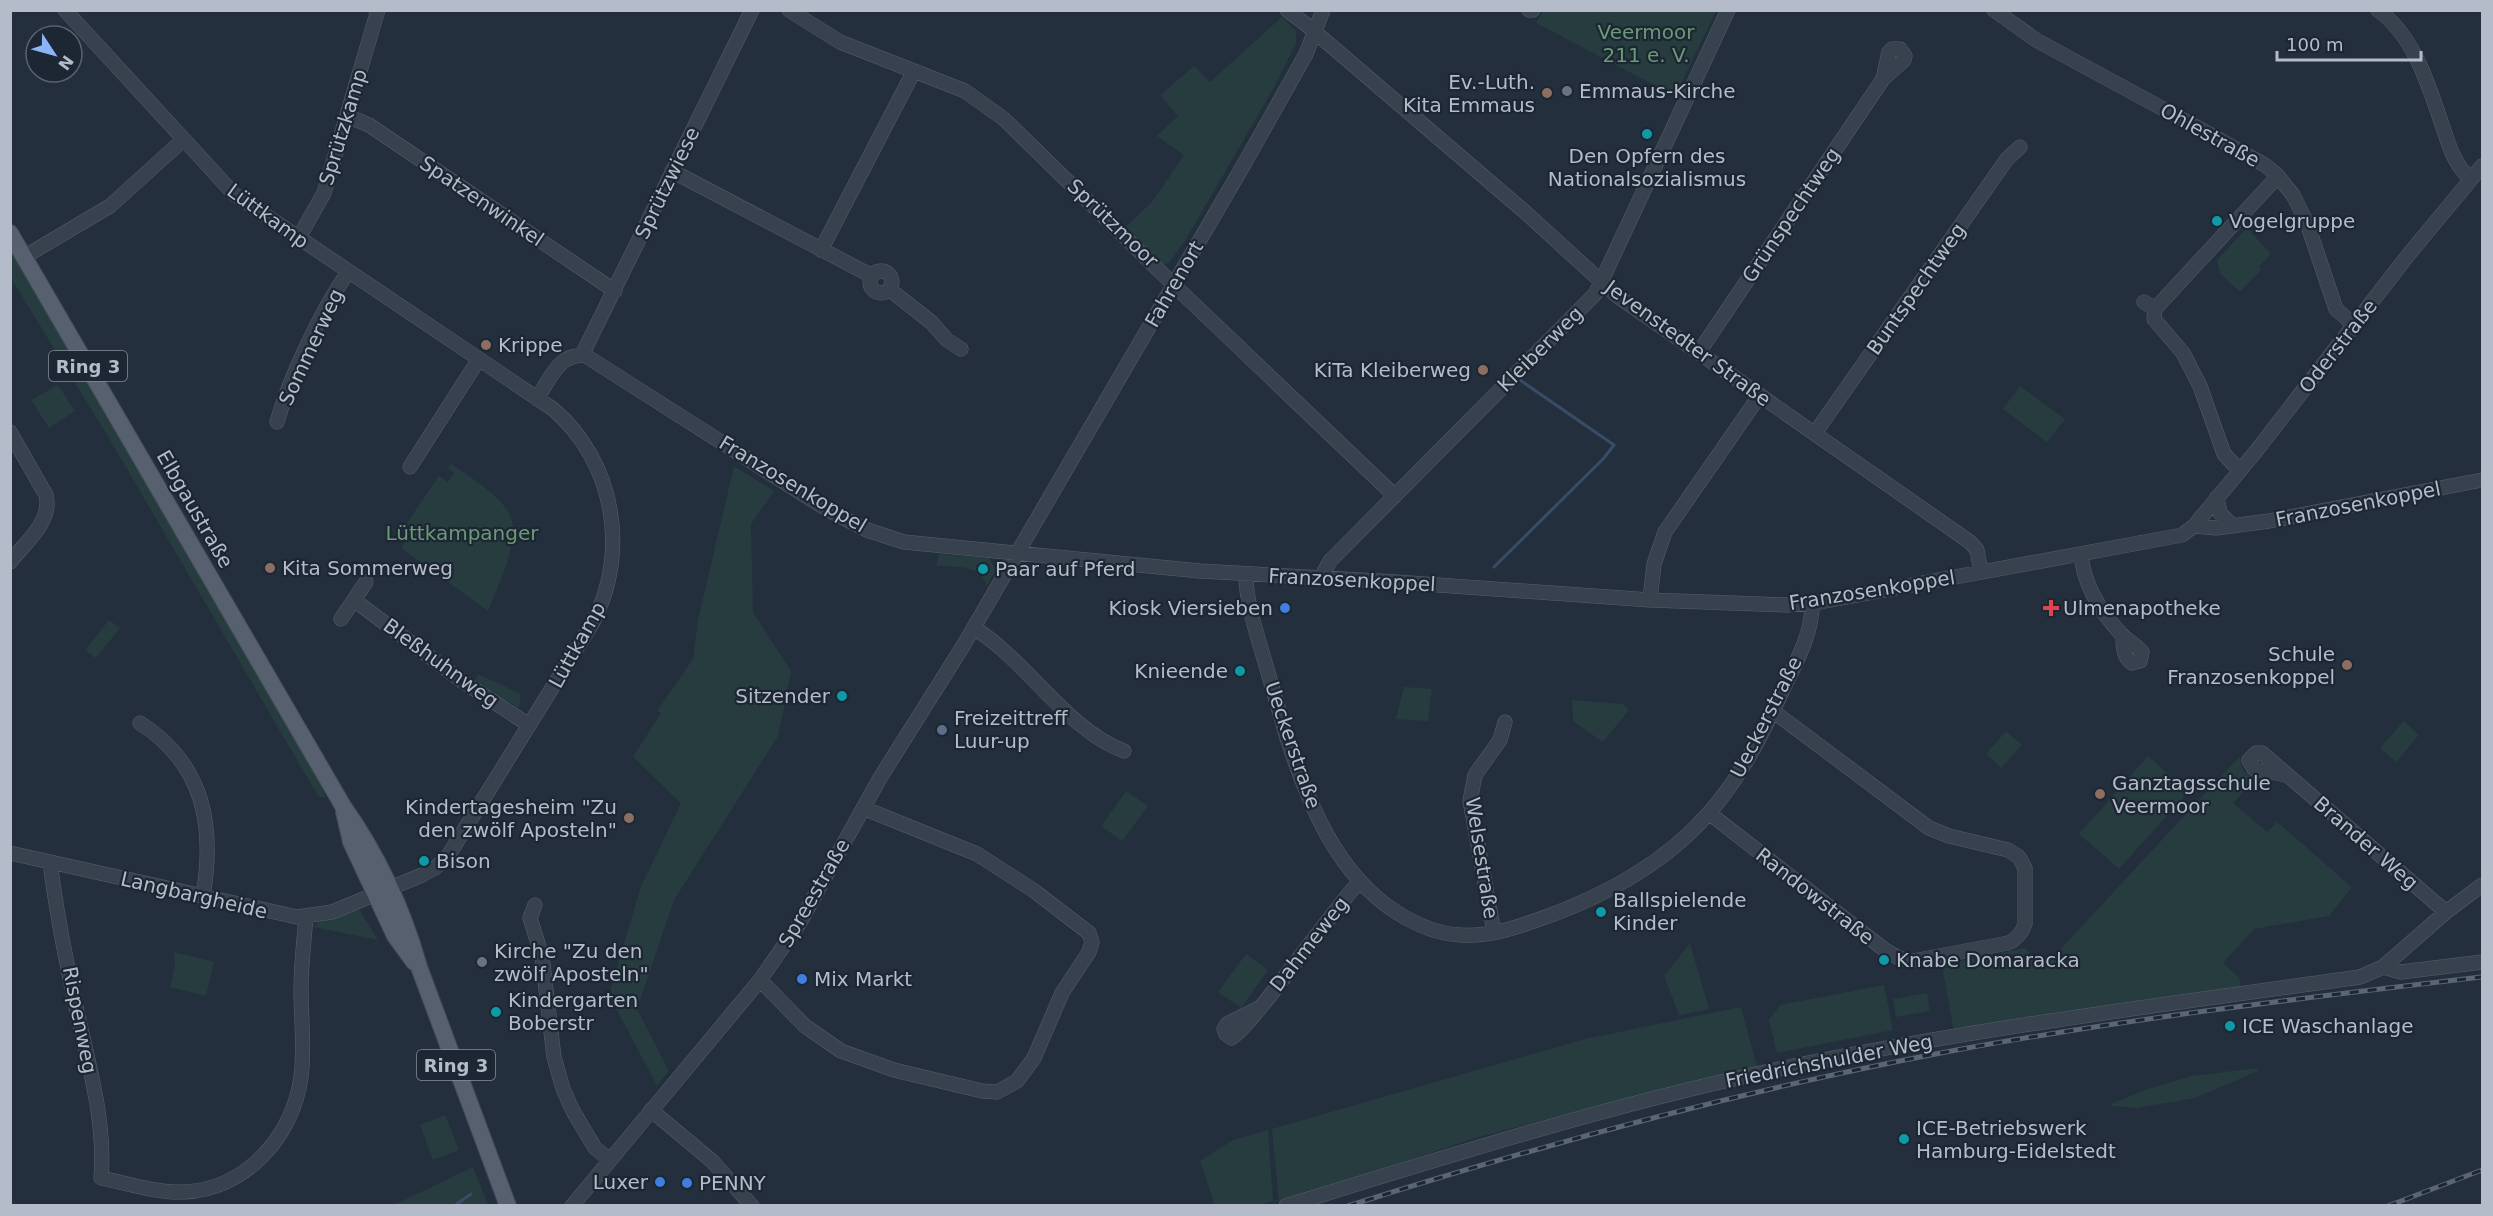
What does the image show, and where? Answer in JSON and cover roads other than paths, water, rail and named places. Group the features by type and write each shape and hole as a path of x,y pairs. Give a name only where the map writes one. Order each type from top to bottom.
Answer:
{"main road":[{"name":"Elbgaustraße","path":"10,233 343,806 364,836 400,944 419,967 508,1206"}],"street":[{"name":"Lüttkamp","path":"64,10 234,194 479,359 566,421 595,461 605,487 611,517 613,546 610,574 601,606 444,861 422,875 383,893"},
{"name":"Sprützkamp","path":"298,239 324,193 378,10"},
{"name":"Sprützwiese","path":"582,355 752,10"},
{"name":"Sprützmoor","path":"789,10 840,42 965,91 1004,119 1395,496"},
{"name":"Jevenstedter Straße","path":"1287,10 1316,32 1525,212 1617,295 1970,542 1977,550 1981,572"},
{"name":"Fahrenort","path":"1018,553 1280,103 1316,32 1323,10"},
{"name":"Kleiberweg","path":"1320,579 1330,561 1596,292 1728,10"},
{"name":"Ohlestraße","path":"1994,10 2036,40 2265,165 2278,176 2293,195 2307,223 2336,309 2354,326"},
{"path":"2378,10 2394,23 2407,41 2432,96 2455,161 2471,179"},
{"path":"821,250 914,71"},
{"name":"Grünspechtweg","path":"1699,352 1883,79"},
{"name":"Spatzenwinkel","path":"346,116 369,125 615,291"},
{"path":"24,257 110,206 183,140"},
{"name":"Buntspechtweg","path":"1815,433 2007,159 2020,147"},
{"name":"Oderstraße","path":"2194,526 2482,166"},
{"path":"672,171 872,276 870,284 874,291 882,293 889,289 931,322 947,340 961,349"},
{"path":"2239,471 2224,454 2200,386 2177,343 2154,319 2150,305 2278,176"},
{"name":"Sommerweg","path":"277,422 285,395 330,302 348,272"},
{"path":"537,399 563,360 569,356 582,355"},
{"name":"Franzosenkoppel","path":"582,355 602,365 805,496 858,526 904,542 1320,579 1396,582 1650,600 1754,605 1812,603 2182,535 2194,526 2216,528 2233,526 2482,480"},
{"path":"410,467 479,359"},
{"path":"1650,600 1654,564 1665,532 1760,395"},
{"path":"10,432 46,495 48,503 44,520 10,562"},
{"path":"2217,497 2220,513 2233,526"},
{"name":"Spreestraße","path":"572,1206 760,980 788,941 863,808 1018,553"},
{"path":"2081,555 2089,588 2107,618 2123,636"},
{"name":"Ueckerstraße","path":"1246,574 1247,596 1252,618 1300,777 1323,829 1360,881 1396,912 1425,927 1461,935 1494,932 1522,925 1597,897 1654,862 1709,813 1744,765 1773,711 1809,630 1812,603"},
{"path":"341,619 366,582"},
{"name":"Bleßhuhnweg","path":"354,600 462,681 529,725"},
{"path":"974,628 994,642 1091,732 1124,751"},
{"name":"Randowstraße","path":"1709,813 1885,950 1899,958 1919,961 2008,943 2018,937 2022,931 2025,924 2025,874 2023,862 2019,857 2008,850 1959,839 1929,828 1773,711"},
{"name":"Welsestraße","path":"1494,932 1470,801 1475,775 1500,740 1505,722"},
{"path":"140,723 154,732 172,749 191,776 201,796 209,842 203,896"},
{"name":"Brander Weg","path":"2286,775 2446,912"},
{"path":"760,980 817,1036 841,1051 874,1064 989,1092 1010,1086 1029,1068 1062,993 1089,952 1092,942 1089,933 1033,890 977,854 863,808"},
{"name":"Langbargheide","path":"10,852 287,916 306,917 332,912 383,893"},
{"name":"Rispenweg","path":"50,862 57,912 89,1059 102,1135 101,1178 156,1189 191,1191 228,1182 257,1162 273,1145 291,1114 302,1075 301,977 306,917"},
{"name":"Dahmeweg","path":"1259,1008 1360,881"},
{"name":"Friedrichshulder Weg","path":"1286,1206 1604,1110 1763,1072 1941,1038 2360,977 2383,967 2446,912 2482,885"},
{"path":"535,905 530,918 542,956 554,1057 573,1111 595,1148 610,1160"},
{"name":"Friedrichshulder Weg","path":"2383,967 2401,972 2482,962"},
{"path":"651,1110 712,1161 752,1206"}],"waterway":[{"path":"1494,567 1604,458 1614,445 1517,378"},
{"path":"454,1206 471,1194"}],"railway":[{"path":"1348,1206 1496,1161 1645,1120 1870,1067 2013,1040 2146,1019 2482,977"},
{"path":"2388,1206 2482,1170"}],"place":[{"name":"Emmaus-Kirche","path":"1567,91"},
{"name":"Ev.-Luth. Kita Emmaus","path":"1547,93"},
{"name":"Den Opfern des Nationalsozialismus","path":"1647,134"},
{"name":"Vogelgruppe","path":"2217,221"},
{"name":"Krippe","path":"486,345"},
{"name":"KiTa Kleiberweg","path":"1483,370"},
{"name":"Kita Sommerweg","path":"270,568"},
{"name":"Paar auf Pferd","path":"983,569"},
{"name":"Kiosk Viersieben","path":"1285,608"},
{"name":"Ulmenapotheke","path":"2051,608"},
{"name":"Schule Franzosenkoppel","path":"2347,665"},
{"name":"Knieende","path":"1240,671"},
{"name":"Sitzender","path":"842,696"},
{"name":"Freizeittreff Luur-up","path":"942,730"},
{"name":"Ganztagsschule Veermoor","path":"2100,794"},
{"name":"Kindertagesheim \"Zu den zwölf Aposteln\"","path":"629,818"},
{"name":"Bison","path":"424,861"},
{"name":"Ballspielende Kinder","path":"1601,912"},
{"name":"Knabe Domaracka","path":"1884,960"},
{"name":"Kirche \"Zu den zwölf Aposteln\"","path":"482,962"},
{"name":"Mix Markt","path":"802,979"},
{"name":"Kindergarten Boberstr","path":"496,1012"},
{"name":"ICE Waschanlage","path":"2230,1026"},
{"name":"ICE-Betriebswerk Hamburg-Eidelstedt","path":"1904,1139"},
{"name":"Luxer","path":"660,1182"},
{"name":"PENNY","path":"687,1183"}],"park label":[{"name":"Veermoor 211 e. V.","path":"1646,44"},
{"name":"Lüttkampanger","path":"462,533"}]}
